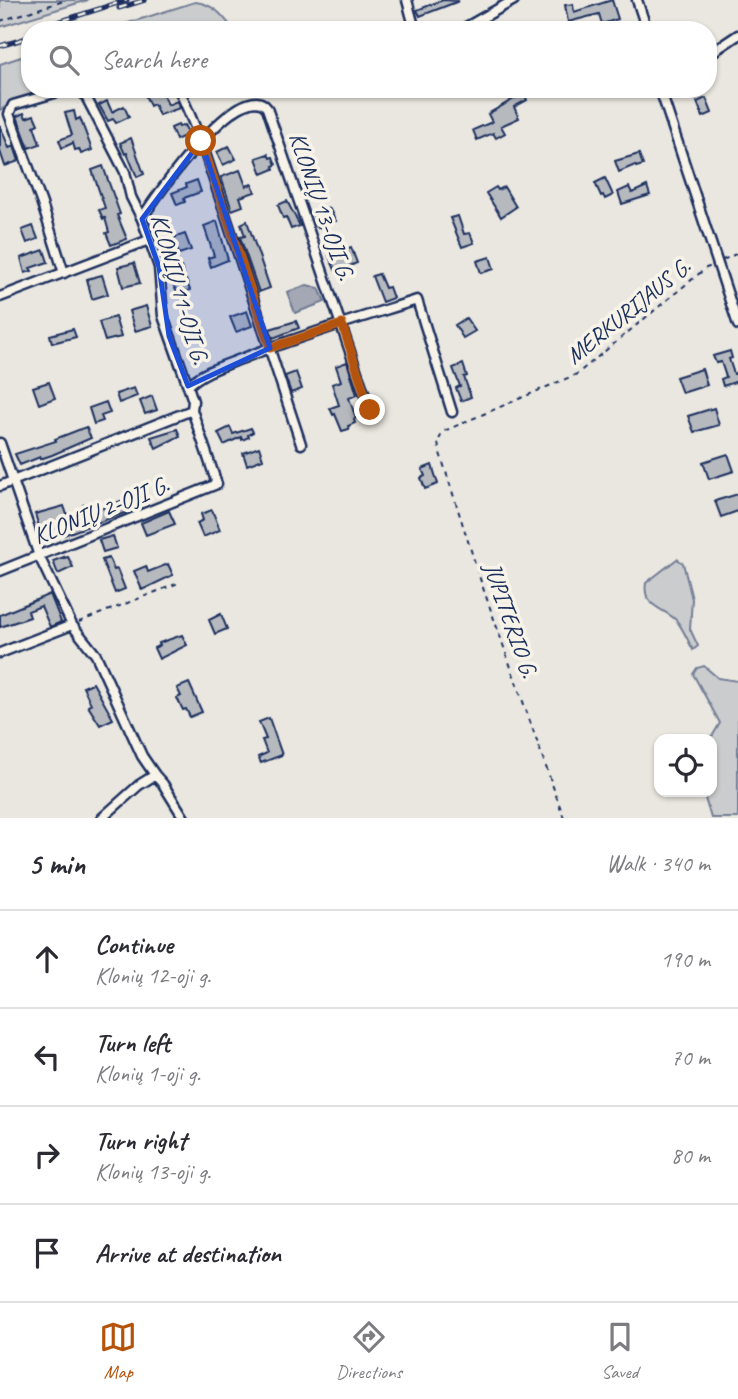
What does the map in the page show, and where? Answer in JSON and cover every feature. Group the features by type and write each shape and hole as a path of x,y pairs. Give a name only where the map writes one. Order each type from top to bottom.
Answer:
{"street":[{"path":"407,0 413,21"},
{"path":"477,21 514,0"},
{"path":"637,0 644,21"},
{"path":"717,49 738,36"},
{"path":"39,98 13,106 9,114 64,273"},
{"name":"KLONIŲ 11-OJI G.","path":"87,98 125,172 131,197 159,267 163,316 193,401 192,410"},
{"path":"183,98 201,141 301,444"},
{"path":"663,98 738,325"},
{"name":"KLONIŲ 13-OJI G.","path":"142,219 150,204 201,141 232,111 242,104 257,100 263,102 370,410"},
{"path":"0,297 149,240"},
{"path":"188,386 198,377 270,348 417,300 452,412"},
{"path":"0,486 192,410"},
{"name":"KLONIŲ 2-OJI G.","path":"0,571 217,484 192,410"},
{"path":"0,443 39,556 72,625 96,655 142,755 184,818"},
{"path":"0,653 72,625"},
{"path":"103,818 139,785 155,775"}],"path":[{"path":"0,21 67,0"},
{"name":"MERKURIJAUS G.","path":"444,431 577,374 705,268 738,253"},
{"name":"JUPITERIO G.","path":"444,431 438,441 439,450 482,585 564,818"},
{"path":"72,625 181,582"}],"highlighted area":[{"path":"201,141 270,348 188,386 169,336 159,267 142,219"}],"shaded area":[{"path":"0,0 88,0 0,27"},
{"path":"195,2 213,8 226,21 135,21"},
{"path":"21,57 21,98 29,98 0,110 0,64"},
{"path":"307,285 319,288 325,302 295,313 287,292"},
{"path":"677,559 683,563 692,599 690,629 698,646 693,650 676,620 647,597 646,583"},
{"path":"704,666 718,678 738,681 738,818 711,818 705,797 717,797 717,734 714,734 720,723 693,674 697,668"}],"building":[{"path":"443,0 459,1 420,16 417,10"},
{"path":"612,0 618,19 601,21 599,14 568,21 565,5 573,4 574,12"},
{"path":"146,98 165,98 168,105 177,101 180,108 159,115 154,104 150,106"},
{"path":"515,98 527,100 514,107 519,118 501,126 505,133 496,138 493,133 477,140 473,130 492,122 488,114"},
{"path":"706,98 712,113 703,117 697,102"},
{"path":"107,101 112,112 124,106 129,117 116,123 113,119 108,121 99,105"},
{"path":"74,111 76,120 80,118 92,150 81,154 79,149 75,150 73,143 62,148 59,140 72,135 65,113"},
{"path":"24,113 26,118 34,115 38,124 34,126 40,144 29,148 17,116"},
{"path":"0,125 9,148 14,146 19,161 5,166 0,151"},
{"path":"184,125 189,134 176,140 171,128"},
{"path":"131,138 144,174 137,177 120,143"},
{"path":"229,146 236,159 223,165 217,152"},
{"path":"268,154 270,158 273,157 276,165 273,166 274,169 262,174 256,158"},
{"path":"639,154 643,165 635,165 619,172 615,161"},
{"path":"103,166 127,239 111,245 106,233 109,232 105,218 103,219 99,210 105,208 92,170"},
{"path":"240,170 246,186 252,184 255,192 240,197 243,206 232,210 221,177"},
{"path":"605,178 613,195 605,199 595,183"},
{"path":"197,180 201,192 184,198 185,202 177,205 172,193"},
{"path":"647,186 650,195 622,204 618,192 629,187 632,193"},
{"path":"496,187 498,190 504,187 516,207 501,217 486,193"},
{"path":"287,201 300,226 291,229 278,205"},
{"path":"329,208 336,221 318,228 313,214"},
{"path":"458,216 464,234 470,233 474,243 462,247 450,218"},
{"path":"217,221 228,260 211,267 208,258 214,256 204,226"},
{"path":"247,221 270,288 259,292 240,237 245,236 241,224"},
{"path":"33,226 38,239 27,243 22,230"},
{"path":"185,234 191,250 179,254 173,238"},
{"path":"351,247 357,263 336,272 329,256"},
{"path":"44,250 48,262 30,268 32,271 25,273 21,258"},
{"path":"490,257 494,269 481,273 477,261"},
{"path":"134,263 140,283 123,287 118,267"},
{"path":"181,267 190,290 178,295 167,271"},
{"path":"379,274 393,298 382,302 372,276"},
{"path":"102,275 108,294 92,299 87,279"},
{"path":"146,306 152,326 135,331 129,311"},
{"path":"247,311 252,326 236,332 230,317"},
{"path":"115,317 121,337 105,341 99,322"},
{"path":"466,318 475,331 463,338 455,325"},
{"path":"296,321 299,328 273,338 270,329"},
{"path":"73,329 76,337 52,343 50,335"},
{"path":"730,351 732,358 729,359 734,374 738,373 738,381 723,386 721,379 726,377 721,362 716,363 713,356"},
{"path":"347,362 357,395 349,398 356,418 355,423 348,426 349,429 342,431 330,408 339,405 332,384 341,381 336,366"},
{"path":"463,364 471,397 461,401 456,388 460,386 453,368"},
{"path":"702,369 707,385 682,393 676,377"},
{"path":"296,372 302,389 291,393 285,376"},
{"path":"49,382 55,398 39,404 33,387"},
{"path":"134,388 137,396 119,403 116,394"},
{"path":"152,396 157,410 145,414 140,401"},
{"path":"106,402 110,413 101,416 103,421 94,424 89,408"},
{"path":"714,408 719,425 694,432 688,416"},
{"path":"86,427 91,438 20,465 15,454 56,441 55,439"},
{"path":"230,427 233,434 251,428 253,432 249,437 242,440 241,437 224,445 218,433"},
{"path":"177,429 180,436 156,448 151,437"},
{"path":"259,447 263,459 247,465 243,453"},
{"path":"728,454 734,471 709,479 703,462"},
{"path":"432,465 438,484 425,489 421,478 425,476 422,469"},
{"path":"738,494 738,511 721,517 715,501"},
{"path":"136,495 141,507 64,535 61,527 41,533 35,514 64,506 70,523 87,515 83,505 90,503 93,512"},
{"path":"212,510 220,530 203,537 197,523 203,520 201,514"},
{"path":"169,511 175,524 146,535 141,523"},
{"path":"113,536 117,548 103,552 99,540"},
{"path":"68,557 73,567 58,574 53,561"},
{"path":"109,558 125,589 115,593 102,560"},
{"path":"168,564 173,575 142,590 134,571 146,566 148,572"},
{"path":"50,594 61,622 50,627 41,606 28,611 30,617 0,627 0,615"},
{"path":"221,614 227,629 215,634 209,620"},
{"path":"182,635 187,645 159,659 154,648 160,645 159,643"},
{"path":"93,683 113,719 100,725 88,706 91,704 83,687"},
{"path":"189,683 202,712 190,717 177,698 181,696 177,688"},
{"path":"269,718 282,755 261,763 258,757 267,753 262,740 266,739 259,722"}],"railway":[{"path":"61,21 127,0"},
{"path":"119,8 145,0"},
{"path":"0,46 21,40"}],"route":[{"path":"201,141 270,348 342,324 370,410"}]}
